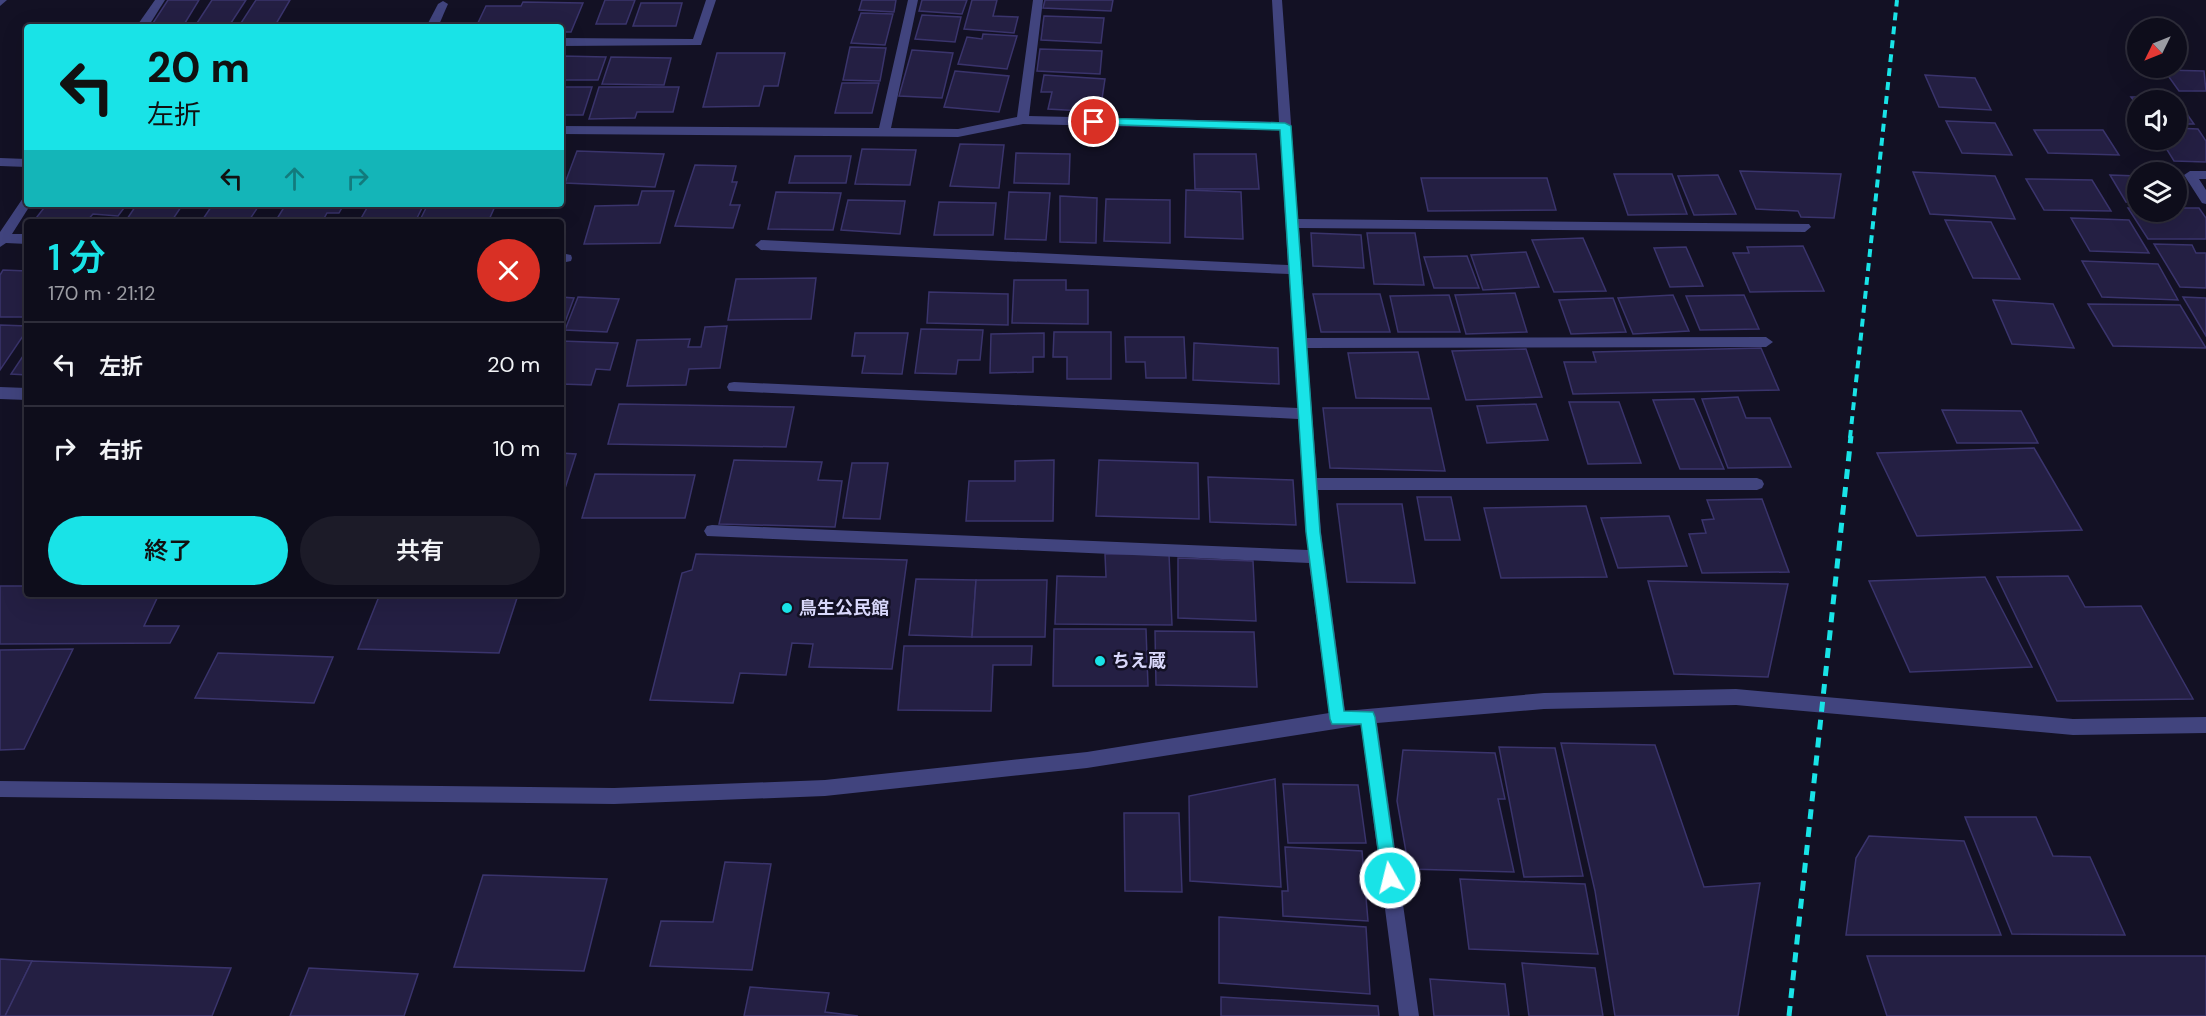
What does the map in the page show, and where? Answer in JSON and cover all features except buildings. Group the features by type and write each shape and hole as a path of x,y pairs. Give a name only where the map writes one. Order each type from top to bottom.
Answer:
{"street":[{"path":"144,24 160,0"},
{"path":"564,42 697,43 711,0"},
{"path":"884,133 913,0"},
{"path":"1023,120 1038,0"},
{"path":"1277,0 1309,484 1316,557 1338,719"},
{"path":"433,24 443,4"},
{"path":"564,130 958,133 1023,120 1285,126"},
{"path":"0,162 24,164"},
{"path":"2206,175 2190,175 2206,200"},
{"path":"1,240 24,206"},
{"path":"1292,223 1805,227"},
{"path":"1,240 24,239"},
{"path":"760,245 1295,270"},
{"path":"1300,343 1766,342"},
{"path":"734,387 1305,414"},
{"path":"0,393 24,394"},
{"path":"1309,484 1758,484"},
{"path":"712,531 1316,557"},
{"path":"0,789 614,796 825,788 1087,760 1338,719 1544,701 1736,698 2073,727 2206,725"},
{"path":"1368,717 1409,1016"}],"railway":[{"path":"1850,438 1897,0"},
{"path":"1789,1016 1851,436"}],"place":[{"name":"鳥生公民館","path":"787,608"},
{"name":"ちえ蔵","path":"1100,661"}],"route":[{"path":"1094,122 1285,126 1313,532 1338,719 1368,717 1390,878"}]}
